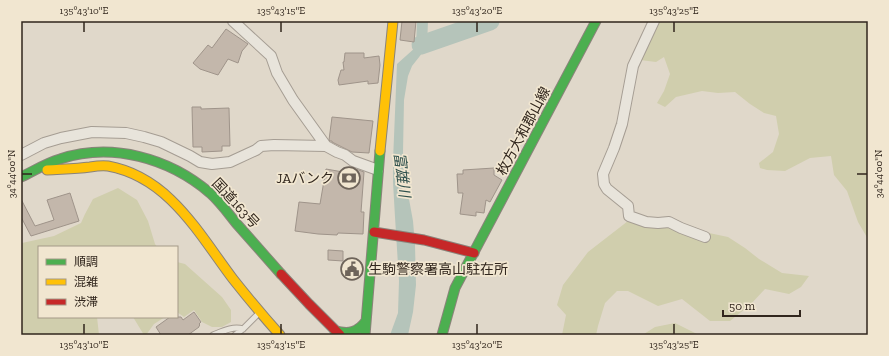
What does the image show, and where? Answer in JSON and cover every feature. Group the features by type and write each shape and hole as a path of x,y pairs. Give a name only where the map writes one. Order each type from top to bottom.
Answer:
{"main road":[{"path":"365,335 378,170 393,21"},
{"name":"枚方大和郡山線","path":"442,335 455,288 596,21"},
{"name":"国道163号","path":"21,177 52,161 66,156 112,151 147,158 178,170 194,180 212,195 285,278 337,333"},
{"name":"国道163号","path":"34,170 107,166 130,172 155,185 176,203 198,230 234,280 280,335"},
{"path":"374,232 456,247 474,253"},
{"path":"337,333 353,332 362,326 366,321"}],"street":[{"path":"233,21 271,56 277,73 293,100 326,146 345,155 353,161 378,170"},
{"path":"654,21 633,66 622,124 603,174 604,184 607,189 628,206 629,216 646,222 669,222 704,237"},
{"path":"21,155 44,143 92,132 126,133 144,137 161,142 200,162 212,164 230,162 256,150 261,146 326,146"}],"lane":[{"path":"235,335 260,312"},
{"path":"213,335 237,327 243,329"}],"shaded area":[{"path":"659,21 868,21 868,239 858,222 847,191 834,175 831,156 810,158 785,171 760,168 759,163 773,152 779,134 776,116 764,113 735,92 718,93 702,91 676,97 665,107 657,103 664,91 670,74 664,57 656,62 640,60"},
{"path":"118,188 137,200 148,221 156,246 38,246 38,318 97,318 99,335 21,335 22,243 54,236 81,223 93,199"},
{"path":"628,221 669,225 689,236 709,233 728,237 782,273 809,276 801,287 789,294 765,289 751,304 730,321 710,321 682,299 658,306 628,291 617,291 605,303 596,335 562,335 566,315 557,305 563,285 588,252"},
{"path":"178,262 185,264 222,297 231,310 231,322 222,327 212,327 202,322 194,310 184,317 178,313"},
{"path":"134,318 163,318 154,324 146,335 144,335"},
{"path":"675,323 698,335 644,335 655,327"}],"water":[{"name":"富雄川","path":"417,21 428,21 427,47 412,66 408,76 404,100 403,152 405,177 413,221 416,285 413,312 408,335 390,335 398,313 399,281 393,182 397,64 416,47"}],"building":[{"path":"402,21 416,21 414,42 400,40"},
{"path":"226,29 248,44 242,51 238,63 228,59 218,75 200,69 193,63 208,45 212,48"},
{"path":"345,53 364,53 364,58 379,56 380,65 378,83 368,84 368,81 339,85 338,80 341,70 344,70 343,62"},
{"path":"192,107 201,107 201,109 229,108 230,146 222,146 222,151 202,152 202,147 193,147"},
{"path":"332,117 373,121 369,153 352,152 330,141"},
{"path":"343,168 356,169 364,172 361,212 364,212 363,234 338,233 337,235 295,231 299,202 320,204 326,169 343,172"},
{"path":"494,168 494,175 502,180 490,202 486,200 484,213 476,212 476,216 460,214 463,193 458,193 457,174 463,174 463,170"},
{"path":"70,193 79,221 31,236 21,217 21,199 35,226 54,220 47,200"},
{"path":"328,250 343,251 343,261 328,260"},
{"path":"194,312 201,322 199,327 188,335 161,335 156,327 169,318 181,317 183,320"}],"waterway":[{"path":"421,45 490,21"}],"traffic: fast":[{"path":"442,335 455,288 596,21"},
{"path":"365,335 380,151"},
{"path":"21,177 60,159 80,154 100,152 120,153 139,156 158,162 194,181 210,193 281,274"},
{"path":"335,331 352,332 363,325 366,321"}],"traffic: slow":[{"path":"380,151 393,21"},
{"path":"47,170 108,166 129,172 148,182 165,195 195,226 233,279 280,335"}],"traffic: jam":[{"path":"374,232 424,240 474,253"},
{"path":"281,274 340,335"}],"place":[{"name":"JAバンク","path":"349,178"},
{"name":"生駒警察署高山駐在所","path":"352,269"}]}
